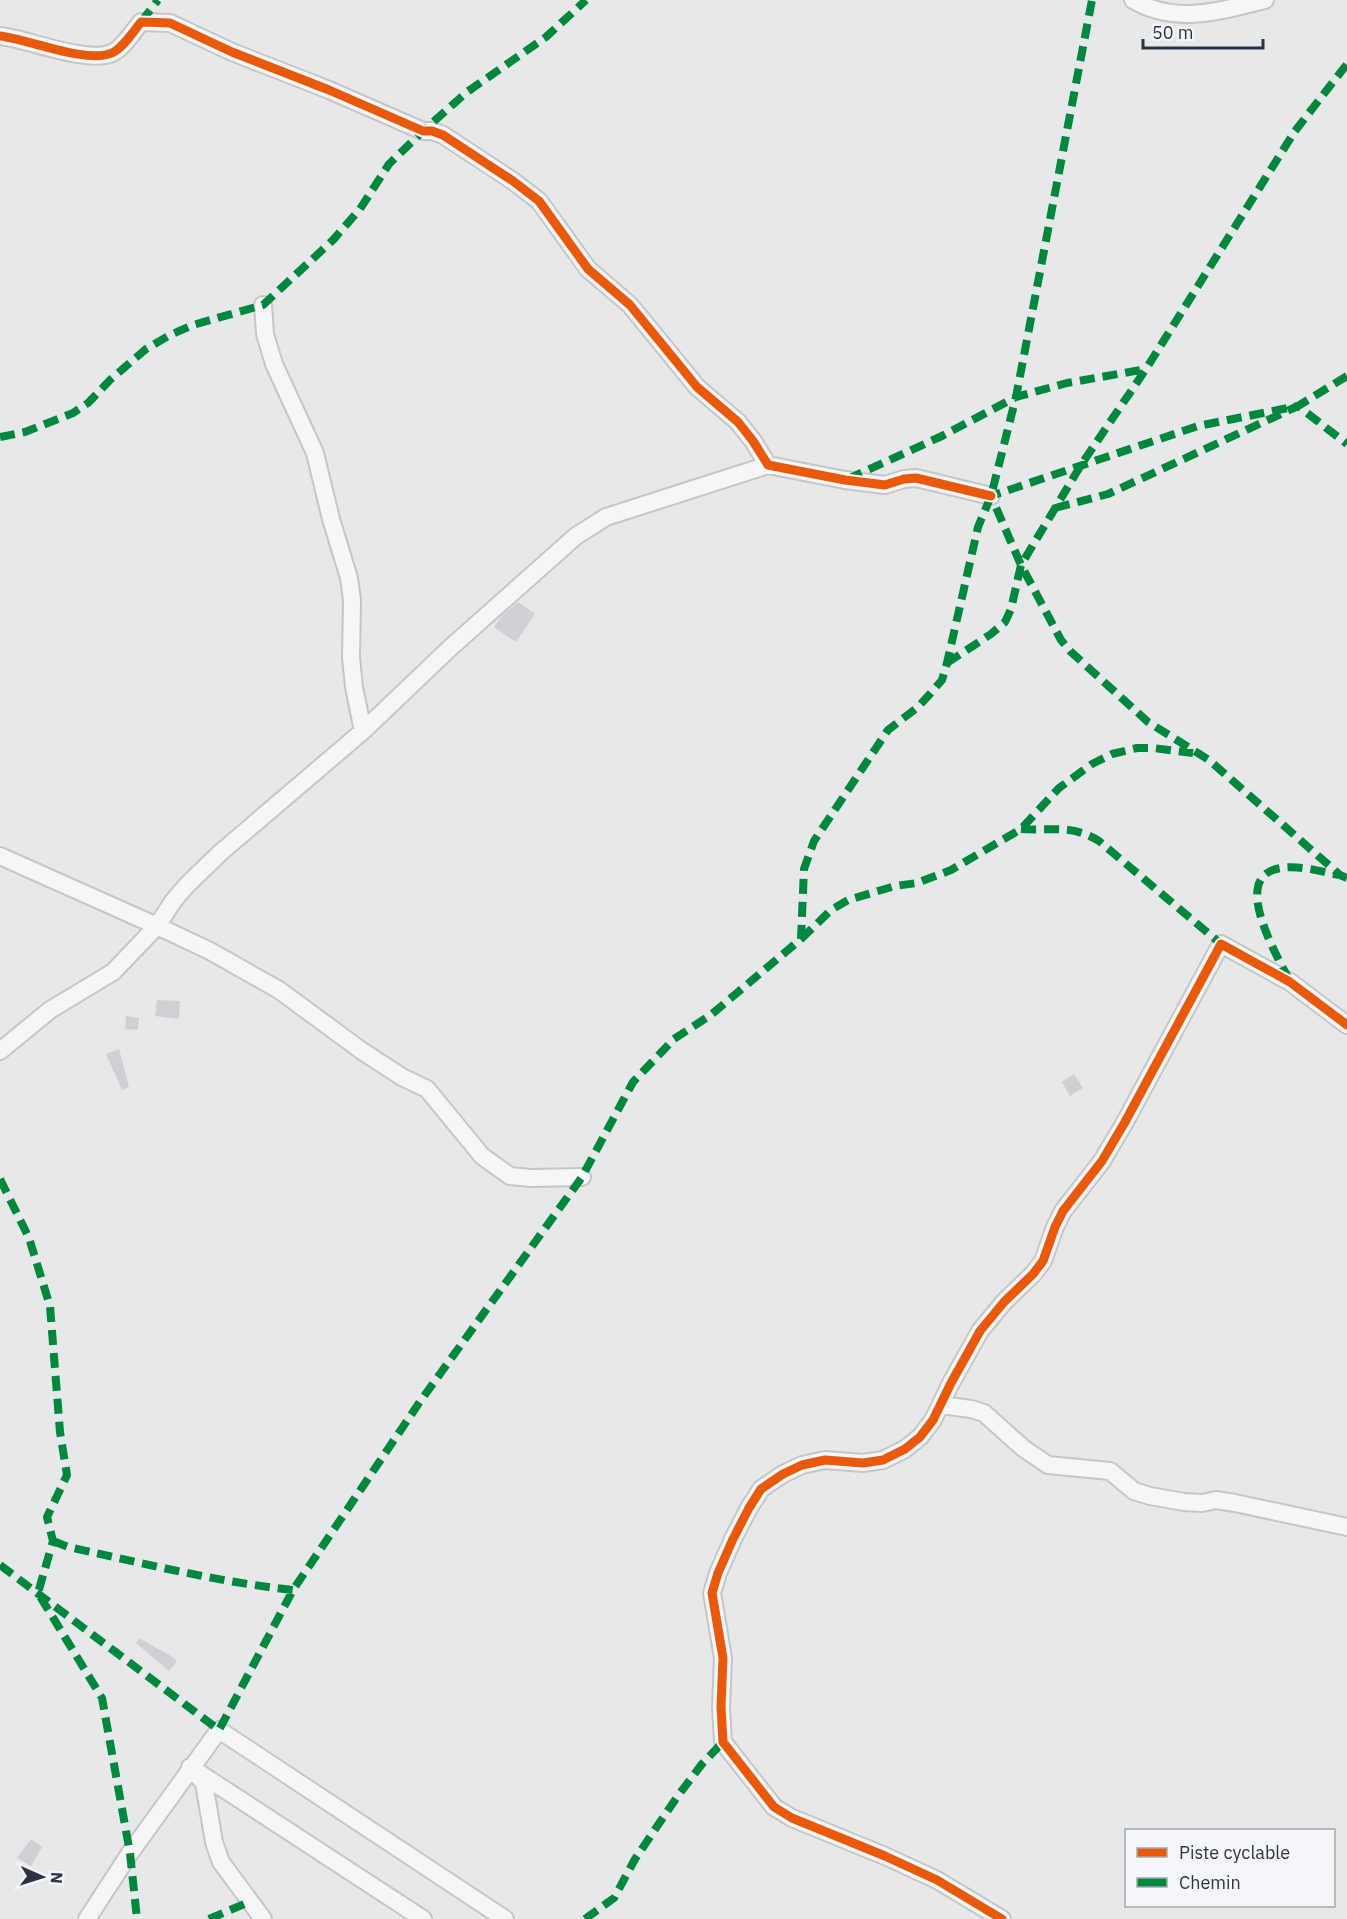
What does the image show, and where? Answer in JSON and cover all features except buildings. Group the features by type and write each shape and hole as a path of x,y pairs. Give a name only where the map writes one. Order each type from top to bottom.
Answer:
{"street":[{"path":"1133,0 1161,12 1190,15 1217,12 1265,0"},
{"path":"0,36 16,38 61,51 103,55 116,50 141,22 170,23 232,52 329,90 423,131 432,131 448,138 528,191 539,201 588,269 630,305 697,387 738,422 768,465"},
{"path":"263,305 265,334 274,364 315,453 331,519 349,578 352,600 351,658 363,731"},
{"path":"0,1051 50,1010 113,972 158,926 174,900 187,885 220,853 363,731 450,648 576,536 606,517 768,465 845,480 885,485 904,478 916,478 991,496"},
{"path":"0,856 158,926 210,951 279,990 370,1056 402,1077 428,1089 483,1156 510,1176 582,1177"},
{"path":"1002,1919 937,1880 792,1818 774,1807 723,1742 721,1707 723,1659 712,1593 718,1573 761,1489 783,1474 802,1465 825,1460 863,1463 883,1460 905,1449 920,1437 933,1420 980,1331 1043,1261 1063,1210 1102,1161 1221,944 1290,982 1347,1025"},
{"path":"941,1405 984,1413 1023,1448 1047,1465 1110,1472 1134,1491 1150,1496 1184,1502 1216,1500 1347,1527"},
{"path":"87,1919 190,1767 219,1730 505,1919"},
{"path":"190,1767 204,1783 214,1842 221,1862 263,1919"},
{"path":"190,1767 423,1919"}],"marked path":[{"path":"141,22 158,0"},
{"path":"0,437 25,432 73,413 88,403 110,380 146,349 170,335 193,325 263,305 333,240 360,209 389,164 423,131 467,92 546,37 586,0"},
{"path":"0,1565 219,1730 293,1590 419,1403 582,1177 633,1082 674,1039 712,1014 801,939 804,869 814,841 888,730 918,707 942,680 978,527 991,496 1016,397 1092,0"},
{"path":"947,663 1005,622 1011,609 1021,565 1081,465 1146,369 1295,131 1347,64"},
{"path":"848,479 942,436 1016,397 1067,383 1146,369"},
{"path":"1347,376 1298,406 1198,426 991,496 1021,565 1061,640 1070,651 1148,722 1209,760 1340,875 1347,878"},
{"path":"1055,508 1108,494 1298,406 1347,444"},
{"path":"801,939 831,910 848,900 895,886 917,883 951,870 1021,829 1059,788 1092,764 1112,754 1137,748 1193,753"},
{"path":"1021,829 1070,830 1099,841 1221,944"},
{"path":"1289,980 1262,922 1258,905 1258,890 1262,878 1273,870 1289,867 1338,875"},
{"path":"0,1179 29,1238 50,1306 60,1432 67,1475 47,1517 53,1541 38,1593 102,1698 130,1853 137,1919"},
{"path":"53,1541 68,1547 180,1571 293,1590"},
{"path":"585,1919 614,1898 635,1859 677,1797 702,1764 723,1742"},
{"path":"209,1919 249,1902"}],"cycle path":[{"path":"0,36 73,53 101,56 112,53 120,47 141,22 170,23 232,52 329,90 423,131 443,135 539,201 588,269 630,305 697,387 738,422 768,465 845,480 885,485 916,478 991,496"},
{"path":"1002,1919 937,1880 792,1818 774,1807 723,1742 721,1707 723,1658 712,1593 718,1573 733,1539 761,1489 783,1474 802,1465 825,1460 863,1463 883,1460 905,1449 920,1437 933,1420 980,1331 1043,1261 1063,1211 1102,1161 1221,944 1290,982 1347,1025"}]}
